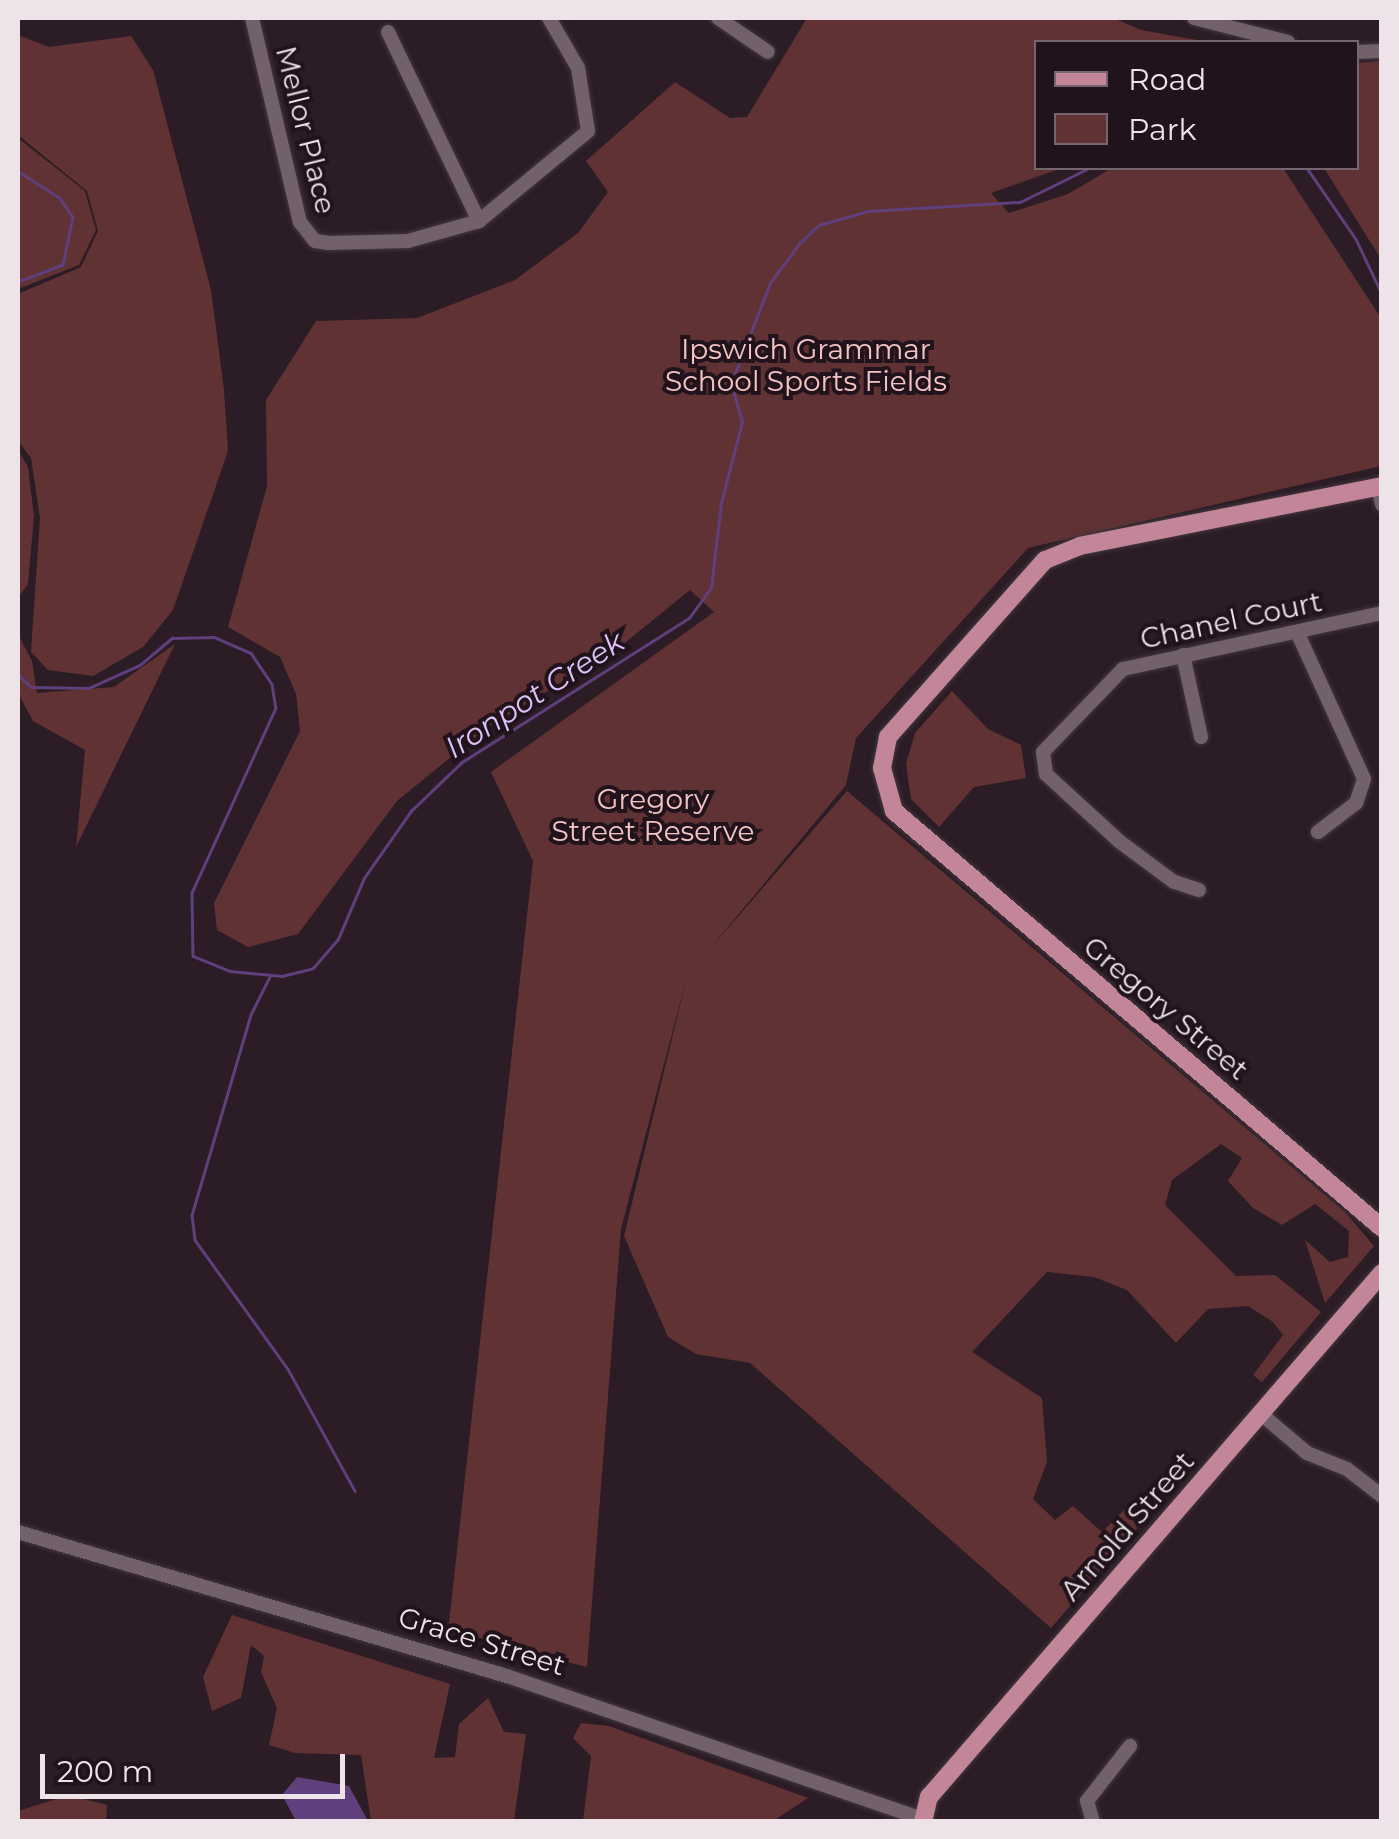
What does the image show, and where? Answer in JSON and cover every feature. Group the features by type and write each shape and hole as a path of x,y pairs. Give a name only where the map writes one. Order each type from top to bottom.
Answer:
{"main road":[{"name":"Gregory Street","path":"1380,492 1125,539 1050,566 1004,605 904,720 890,776 895,798 916,828 1382,1228"},
{"name":"Arnold Street","path":"922,1820 928,1797 1382,1272"}],"street":[{"name":"Mellor Place","path":"252,18 300,222 315,242 408,241 479,221 588,131 578,68 549,18"},
{"path":"718,18 768,52"},
{"path":"1194,18 1230,20 1283,40"},
{"path":"388,32 479,221"},
{"name":"Chanel Court","path":"1199,890 1174,882 1119,842 1041,762 1110,676 1183,655 1298,634 1382,612"},
{"path":"1298,634 1364,779 1356,803 1318,832"},
{"path":"1183,655 1201,737"},
{"path":"1260,1413 1307,1453 1348,1469 1382,1496"},
{"name":"Grace Street","path":"18,1532 492,1671 922,1820"},
{"path":"1093,1822 1087,1801 1130,1746"}],"green space":[{"path":"807,18 1113,18 1141,30 1197,40 1034,40 1034,170 1056,170 991,193 1009,213 1068,194 1109,170 1284,170 1381,318 1381,466 1028,548 856,738 846,785 708,951 847,791 1345,1212 1374,1246 1325,1303 1305,1240 1330,1262 1348,1257 1349,1231 1315,1204 1282,1225 1253,1208 1228,1181 1242,1158 1221,1144 1172,1180 1165,1205 1236,1276 1275,1275 1321,1312 1262,1382 1253,1375 1283,1335 1273,1322 1248,1306 1208,1309 1176,1343 1127,1290 1094,1277 1047,1272 972,1352 1042,1398 1047,1462 1033,1499 1055,1520 1073,1506 1102,1532 1138,1496 1153,1510 1051,1628 750,1363 696,1354 668,1337 624,1236 687,976 621,1229 587,1667 448,1632 533,861 491,772 714,612 690,590 616,650 489,726 397,801 298,934 248,947 217,930 214,903 300,731 296,694 280,657 228,627 267,486 266,400 316,321 417,318 515,280 578,233 608,192 586,161 675,82 730,118 747,117"},
{"path":"18,35 49,47 131,36 153,70 211,290 224,390 228,451 173,610 143,647 93,676 48,670 31,652 40,518 31,458 18,441 18,294 81,267 98,231 87,191 18,135"},
{"path":"1382,61 1381,259 1325,170 1359,170 1359,63"},
{"path":"18,138 85,191 96,230 79,265 18,289"},
{"path":"18,450 28,467 34,516 28,584 18,598"},
{"path":"18,634 32,661 37,693 114,687 175,644 76,847 85,750 33,721 18,693"},
{"path":"952,691 988,729 1021,745 1026,778 974,787 939,827 911,799 906,764 915,733"},
{"path":"232,1615 450,1684 434,1758 455,1757 459,1724 488,1698 504,1732 526,1734 514,1821 371,1821 361,1755 295,1753 269,1745 277,1708 261,1672 264,1656 251,1645 241,1698 212,1711 203,1677"},
{"path":"581,1723 609,1726 808,1798 773,1821 583,1821 591,1756 573,1738"},
{"path":"69,1795 107,1805 106,1821 18,1821 18,1811"}],"shaded area":[{"path":"297,1777 349,1786 368,1821 296,1821 282,1795"}],"waterway":[{"name":"Ironpot Creek","path":"18,674 31,687 89,688 140,665 172,638 214,637 251,653 272,684 276,708 192,893 193,956 230,971 282,976 313,968 338,939 364,878 411,811 462,762 689,618 711,588 721,503 742,422 731,384 770,283 799,244 819,225 868,211 1020,202 1085,170"},
{"name":"Ironpot Creek","path":"1308,170 1356,239 1382,294"},
{"name":"Ironpot Creek","path":"18,171 60,198 73,217 63,265 18,282"},
{"name":"Ironpot Creek","path":"18,465 18,591"},
{"path":"271,975 251,1015 192,1215 195,1240 288,1369 355,1491"}],"park label":[{"name":"Ipswich Grammar School Sports Fields","path":"806,365"},
{"name":"Gregory Street Reserve","path":"653,815"}]}
